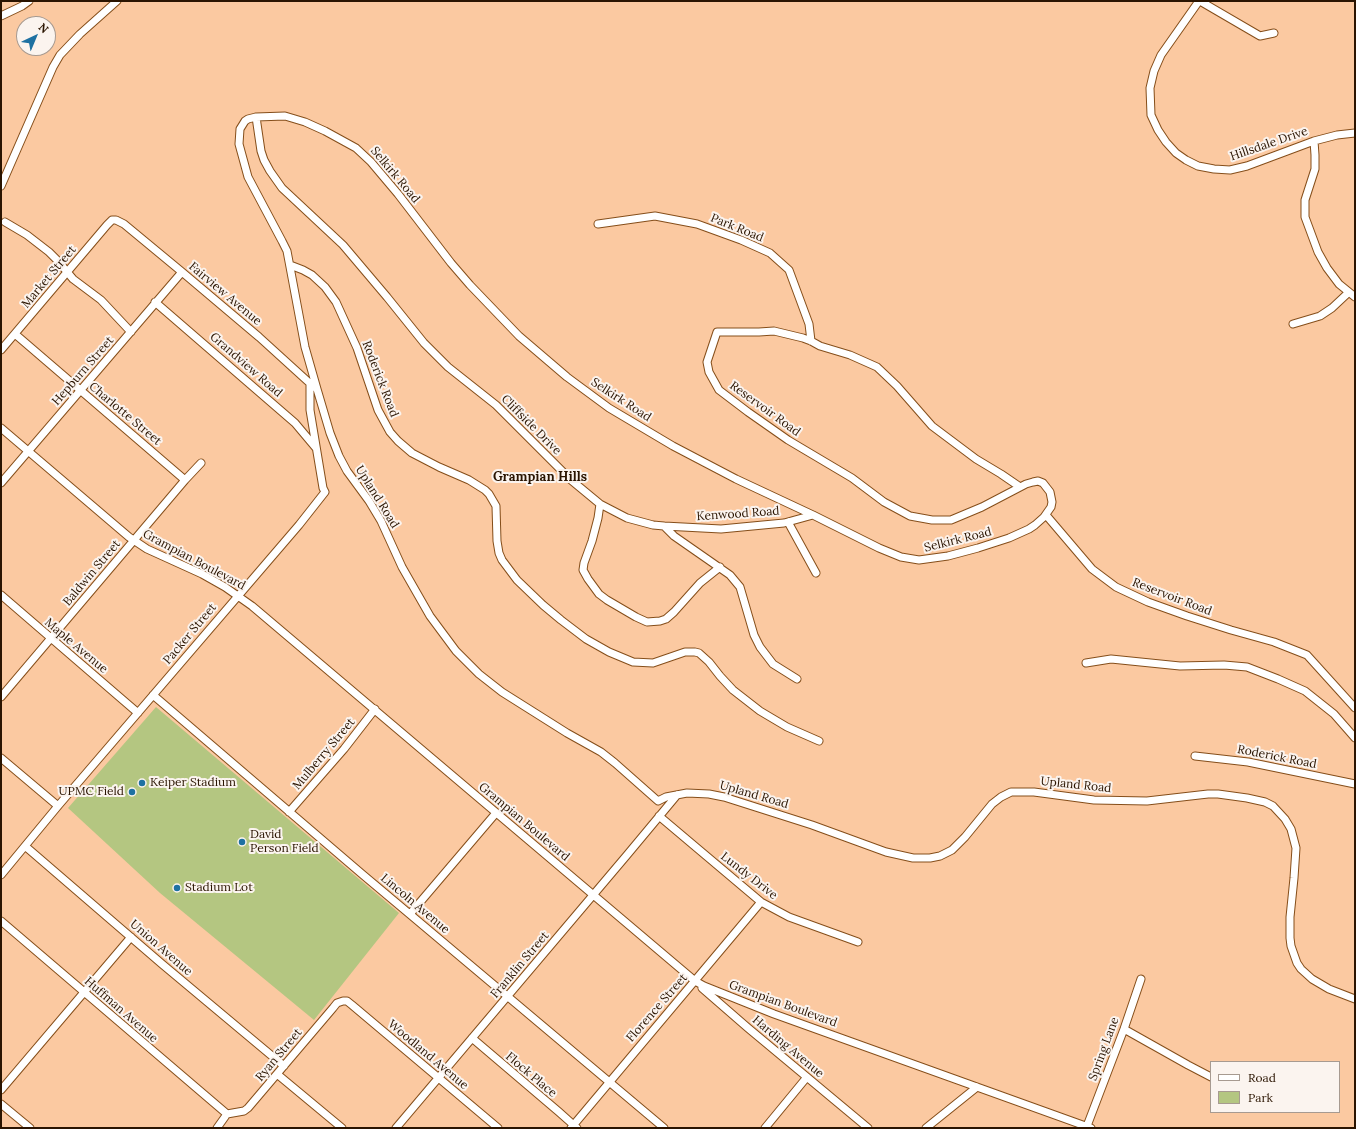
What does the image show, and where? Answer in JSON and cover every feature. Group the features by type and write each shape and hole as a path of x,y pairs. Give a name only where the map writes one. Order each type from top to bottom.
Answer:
{"street":[{"path":"1,16 29,1"},
{"path":"1,186 53,67 60,55 80,34 117,1"},
{"path":"1200,1 1260,36 1274,32"},
{"name":"Hillsdale Drive","path":"1200,1 1161,55 1154,71 1150,88 1151,116 1166,142 1176,152 1186,160 1198,166 1230,170 1247,166 1314,141 1337,135 1355,133"},
{"name":"Upland Road","path":"256,117 245,121 240,129 240,151 248,177 282,241 290,265 302,331 330,433 347,471 382,521 402,567 417,595 430,616 456,651 479,674 502,692 567,733 601,752 658,801 688,793 724,797 812,825 886,852 902,856 922,858 940,856 952,850 965,837 992,804 1011,792 1034,792 1094,800 1147,801 1208,794 1259,800 1273,806 1278,810 1293,834 1296,854 1290,911 1290,938 1291,946 1297,962 1301,969 1312,979 1329,989 1355,999"},
{"name":"Cliffside Drive","path":"256,117 261,151 264,160 282,188 343,245 424,343 448,367 496,405 571,480 600,504 627,518 653,525 664,526"},
{"name":"Selkirk Road","path":"256,117 290,117 325,131 356,148 371,162 389,183 451,264 519,336 567,377 609,408 673,446 736,478 879,548 901,557 920,560 948,556 1009,538 1029,529 1046,515"},
{"path":"1314,141 1315,169 1305,200 1305,217 1318,252 1327,268 1339,284 1348,293 1355,297"},
{"name":"Park Road","path":"598,224 655,216 697,224 741,240 770,253 789,270 809,324 811,340"},
{"name":"Fairview Avenue","path":"116,220 124,224 259,337 317,390"},
{"name":"Market Street","path":"1,350 107,225 116,220"},
{"path":"4,222 26,235 49,252 73,279 101,300 131,332"},
{"name":"Roderick Road","path":"290,265 303,270 312,276 325,288 336,302 357,348 378,410 390,432 412,453 468,480 489,494 496,506 497,541 502,560 517,580 539,601 582,636 609,652 633,662 653,663 685,652 699,653 709,662 733,690 754,707 787,727 819,740"},
{"name":"Hepburn Street","path":"1,483 182,272"},
{"path":"1293,324 1320,316 1332,308 1348,293"},
{"name":"Grandview Road","path":"155,302 296,423 318,450"},
{"name":"Reservoir Road","path":"1020,487 976,459 932,426 897,386 877,367 850,355 820,346 811,340 774,331 717,332 707,360 708,368 719,390 788,440 852,478 884,502 910,516 932,520 951,520 982,507 1026,484 1038,482 1043,483 1050,492 1052,502 1046,515 1092,569 1116,587 1148,602 1180,614 1274,642 1307,655 1355,708"},
{"name":"Charlotte Street","path":"15,334 185,480"},
{"name":"Packer Street","path":"1,875 238,595 300,525 325,492 323,488 318,450 310,410 310,383"},
{"name":"Grampian Boulevard","path":"1,428 115,526 134,540 165,558 202,574 238,595 375,709 695,981 704,986 768,1011 1089,1127"},
{"name":"Baldwin Street","path":"1,697 201,463"},
{"path":"600,504 598,518 583,570 599,594 623,610 647,622 666,619 700,583 720,567"},
{"name":"Kenwood Road","path":"664,526 721,529 788,522 813,515"},
{"path":"788,522 816,573"},
{"path":"664,526 674,536 730,575 740,587 754,635 760,648 773,664 798,679"},
{"name":"Maple Avenue","path":"1,596 138,713"},
{"path":"1086,663 1111,659 1180,666 1224,664 1247,667 1305,691 1334,714 1355,738"},
{"name":"Lincoln Avenue","path":"153,695 289,812 664,1128"},
{"name":"Mulberry Street","path":"289,812 344,749 375,709"},
{"name":"Roderick Road","path":"1195,756 1248,762 1355,784"},
{"path":"1,758 58,806"},
{"path":"659,816 677,795"},
{"path":"410,914 496,813"},
{"name":"Franklin Street","path":"396,1128 659,816"},
{"name":"Lundy Drive","path":"659,816 761,902 789,917 858,942"},
{"name":"Union Avenue","path":"25,846 284,1066"},
{"name":"Florence Street","path":"574,1127 609,1082 761,902"},
{"name":"Huffman Avenue","path":"1,922 227,1114"},
{"path":"1,1090 131,937"},
{"name":"Spring Lane","path":"1089,1127 1141,979"},
{"name":"Harding Avenue","path":"695,981 731,1014 868,1128"},
{"name":"Ryan Street","path":"227,1114 244,1111 248,1108 333,1008 338,1003 343,1001"},
{"name":"Woodland Avenue","path":"343,1001 347,1001 352,1005 498,1128"},
{"path":"1124,1029 1210,1076"},
{"name":"Flock Place","path":"472,1038 559,1112 574,1127"},
{"path":"278,1074 342,1128"},
{"path":"764,1128 807,1077"},
{"path":"926,1128 977,1087"},
{"path":"1,1104 30,1128"},
{"path":"217,1128 227,1114"}],"green space":[{"path":"156,707 399,913 314,1020 160,893 68,808"}],"place":[{"name":"Keiper Stadium","path":"142,783"},
{"name":"UPMC Field","path":"132,792"},
{"name":"David Person Field","path":"242,842"},
{"name":"Stadium Lot","path":"177,888"}],"district":[{"name":"Grampian Hills","path":"540,477"}]}
